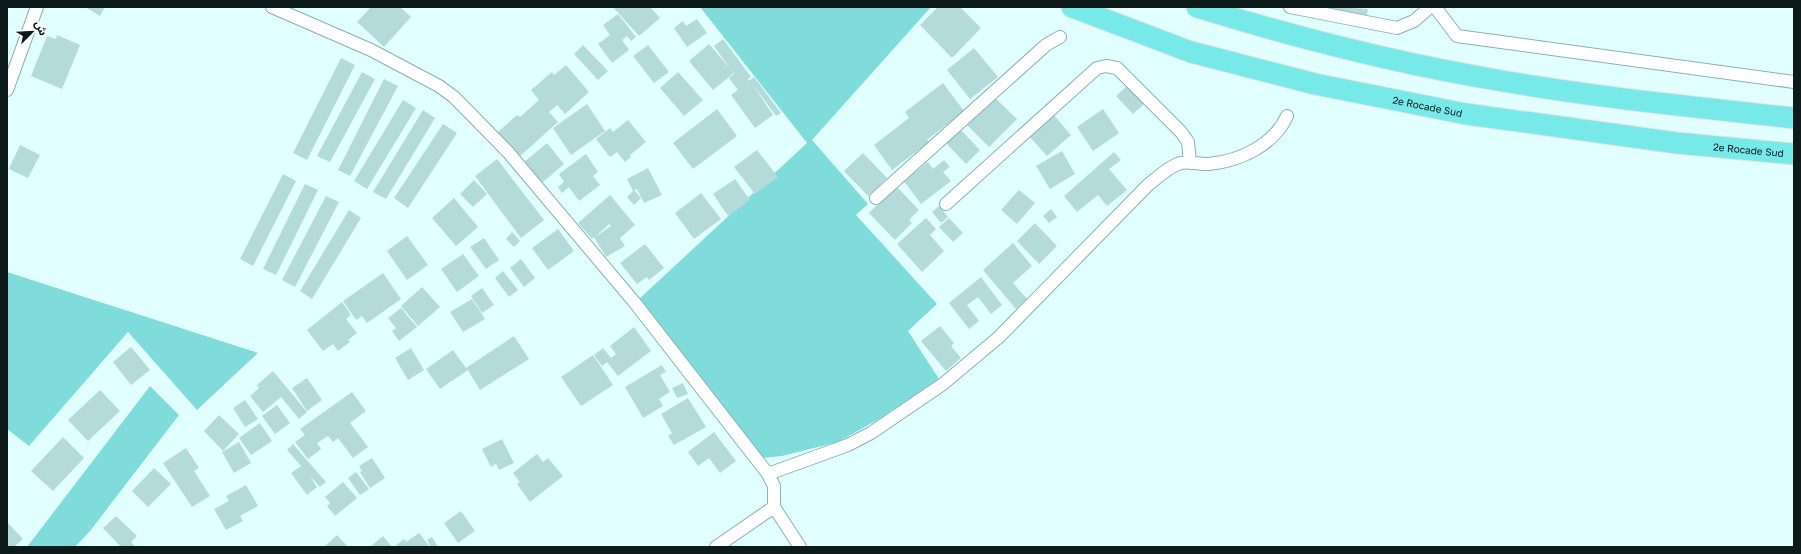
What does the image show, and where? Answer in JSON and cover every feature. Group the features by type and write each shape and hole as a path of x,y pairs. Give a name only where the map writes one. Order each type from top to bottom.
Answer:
{"highway":[{"name":"2e Rocade Sud","path":"1072,7 1191,52 1316,84 1466,114 1677,143 1794,154"},
{"path":"1197,7 1331,45 1492,80 1695,108 1794,118"}],"street":[{"path":"7,90 37,7"},
{"path":"272,7 370,50 439,86 464,106 508,152 635,303 768,474 774,486 774,506 800,547"},
{"path":"1290,7 1397,28 1414,21 1430,7"},
{"path":"1435,7 1457,36 1794,82"},
{"path":"876,198 1046,45 1060,37"},
{"path":"946,204 1097,68 1106,66 1117,68 1182,132 1188,142 1190,164"},
{"path":"768,474 848,445 871,433 943,384 999,337 1148,185 1166,171 1180,163 1209,164 1240,158 1275,135 1282,127 1287,116"},
{"path":"716,547 774,506"}],"shaded area":[{"path":"700,7 931,7 812,140 868,204 856,215 937,304 908,331 939,379 879,419 838,442 782,456 762,458 638,300 807,143"},
{"path":"7,272 258,353 197,410 128,332 29,446 7,429"},
{"path":"150,386 179,415 90,531 75,547 27,547"}],"building":[{"path":"105,7 100,16 87,8"},
{"path":"371,7 400,7 411,17 384,47 357,22"},
{"path":"613,7 650,7 660,18 639,36"},
{"path":"938,7 960,7 981,28 952,58 920,25"},
{"path":"1333,7 1368,9 1366,19 1332,13"},
{"path":"618,14 636,37 631,41 627,36 622,40 629,50 612,63 598,44 610,35 603,25"},
{"path":"697,19 707,33 687,47 674,28 683,21 686,26"},
{"path":"57,35 80,45 62,89 31,76 47,36 56,39"},
{"path":"723,39 751,77 748,79 749,81 754,77 781,113 776,116 751,82 773,115 755,128 731,95 738,90 729,78 734,74 714,46"},
{"path":"709,44 734,73 713,90 689,61"},
{"path":"583,45 608,71 598,80 574,54"},
{"path":"648,45 669,72 654,83 633,56"},
{"path":"974,48 998,77 970,99 947,70"},
{"path":"341,58 355,65 307,160 293,153"},
{"path":"566,65 589,92 565,114 557,105 549,112 558,122 519,157 498,132 517,115 520,117 539,100 531,90 552,72 554,75"},
{"path":"362,72 375,79 330,162 317,156"},
{"path":"678,72 703,100 684,116 660,88"},
{"path":"384,79 398,86 350,176 338,170"},
{"path":"943,83 964,111 927,140 929,142 892,170 874,145 909,118 905,112"},
{"path":"1127,86 1144,104 1133,114 1116,96"},
{"path":"993,96 1017,119 989,147 966,124"},
{"path":"403,100 416,108 367,189 354,181"},
{"path":"587,104 605,131 571,155 553,128"},
{"path":"717,109 737,136 693,169 673,143"},
{"path":"1103,109 1119,133 1093,151 1077,127"},
{"path":"423,110 435,118 386,199 373,192"},
{"path":"1052,113 1071,135 1047,156 1028,135"},
{"path":"628,120 646,142 630,155 631,157 625,162 617,152 610,157 596,139 610,128 613,132"},
{"path":"443,124 457,133 408,208 394,198"},
{"path":"958,127 980,150 966,164 944,141"},
{"path":"547,143 564,164 542,183 524,162"},
{"path":"20,145 40,155 28,178 9,169"},
{"path":"757,150 778,177 755,194 734,167"},
{"path":"1062,151 1075,174 1050,189 1036,166"},
{"path":"1114,152 1121,160 1109,169 1127,190 1107,206 1098,195 1077,212 1064,196"},
{"path":"863,153 887,178 868,196 844,171"},
{"path":"586,154 598,172 593,176 600,185 579,201 569,187 562,193 558,187 564,182 559,174"},
{"path":"497,159 544,220 521,238 475,176"},
{"path":"944,160 950,167 943,172 951,181 921,204 904,181 928,162 933,169"},
{"path":"648,168 662,195 644,203 637,189 634,190 641,198 634,205 627,197 633,191 627,179"},
{"path":"283,174 296,181 253,266 240,259"},
{"path":"735,179 750,200 728,216 713,194"},
{"path":"474,180 487,194 473,207 460,194"},
{"path":"305,184 318,190 276,275 263,269"},
{"path":"896,186 919,210 909,220 912,223 895,240 869,213"},
{"path":"1019,190 1035,203 1017,224 1001,210"},
{"path":"701,193 721,219 694,239 675,213"},
{"path":"610,195 635,225 620,238 625,246 606,257 594,237 592,239 578,223","holes":["609,224 611,226 595,237"]},
{"path":"326,196 339,202 295,287 282,280"},
{"path":"454,198 478,227 456,246 432,218"},
{"path":"939,206 948,217 941,223 932,212"},
{"path":"1051,209 1057,217 1049,223 1043,216"},
{"path":"349,210 361,218 312,299 300,291"},
{"path":"926,218 936,229 930,235 944,251 922,272 897,244"},
{"path":"949,218 963,233 953,242 939,227"},
{"path":"1035,223 1057,246 1039,264 1017,241"},
{"path":"558,229 574,251 548,270 532,248"},
{"path":"512,232 520,241 514,247 506,239"},
{"path":"407,236 428,265 407,280 387,251"},
{"path":"484,238 499,260 486,269 470,247"},
{"path":"1013,243 1032,266 1013,283 1027,299 1016,309 983,270"},
{"path":"645,244 664,268 649,280 647,277 637,284 620,263"},
{"path":"463,254 479,276 457,292 441,269"},
{"path":"521,259 535,278 524,287 510,268"},
{"path":"503,271 518,290 509,297 495,278"},
{"path":"383,273 401,299 367,323 362,316 356,320 343,301"},
{"path":"981,277 1002,305 991,314 978,297 967,305 979,321 969,329 949,303"},
{"path":"422,287 440,307 418,326 401,306"},
{"path":"482,288 494,305 482,313 471,296"},
{"path":"472,299 485,319 463,332 450,312"},
{"path":"342,302 351,315 346,319 357,333 348,340 350,342 338,351 333,344 323,351 307,330"},
{"path":"401,308 417,327 399,341 392,331 396,328 388,318"},
{"path":"940,326 954,343 951,346 961,358 946,371 921,341"},
{"path":"634,327 651,351 618,376 607,362 602,366 594,355 603,348 611,358 616,354 610,346"},
{"path":"514,336 529,359 480,390 468,370 440,389 426,369 453,350 466,368"},
{"path":"131,347 150,370 131,385 113,362"},
{"path":"411,348 424,370 408,380 395,358"},
{"path":"593,355 613,385 581,406 561,377"},
{"path":"662,365 666,372 660,375 670,392 659,399 663,406 643,418 625,387"},
{"path":"273,371 307,412 299,419 281,397 263,412 250,396 259,388 257,385"},
{"path":"307,378 322,400 307,411 292,388"},
{"path":"683,383 688,394 677,398 672,388"},
{"path":"100,390 120,411 88,441 68,420"},
{"path":"352,392 366,411 350,423 368,447 353,458 338,438 333,442 328,436 317,443 321,449 308,459 295,442 305,435 300,429"},
{"path":"688,398 706,427 674,445 668,436 672,433 661,414"},
{"path":"245,400 258,419 245,427 233,408"},
{"path":"277,405 290,423 275,434 262,416"},
{"path":"219,415 239,434 223,451 204,431"},
{"path":"260,423 272,441 251,455 239,438"},
{"path":"714,432 736,461 720,473 709,458 698,466 688,452"},
{"path":"63,437 84,458 53,491 31,471"},
{"path":"502,439 514,463 499,470 496,464 491,467 482,449"},
{"path":"239,442 251,463 234,473 222,452"},
{"path":"293,444 326,482 320,487 309,475 317,487 307,495 291,473 301,466 287,450"},
{"path":"186,448 199,468 194,471 210,496 192,507 163,463"},
{"path":"537,454 543,462 548,458 563,476 530,502 517,484 520,482 513,473"},
{"path":"372,458 385,478 370,488 360,472 362,471 359,466"},
{"path":"154,468 171,484 148,507 132,491"},
{"path":"356,472 369,489 360,495 348,478"},
{"path":"343,482 357,498 335,516 327,506 330,503 325,497"},
{"path":"246,485 258,506 240,516 243,521 226,530 214,509 229,501 226,496"},
{"path":"461,511 475,531 458,543 444,523"},
{"path":"116,516 137,536 131,542 135,547 121,547 103,528"},
{"path":"7,522 23,539 14,547 7,547"},
{"path":"419,533 430,547 394,547 404,539 406,542"},
{"path":"337,535 348,547 324,547"},
{"path":"383,536 392,547 370,547"},
{"path":"432,537 438,547 431,547 427,540"}]}
